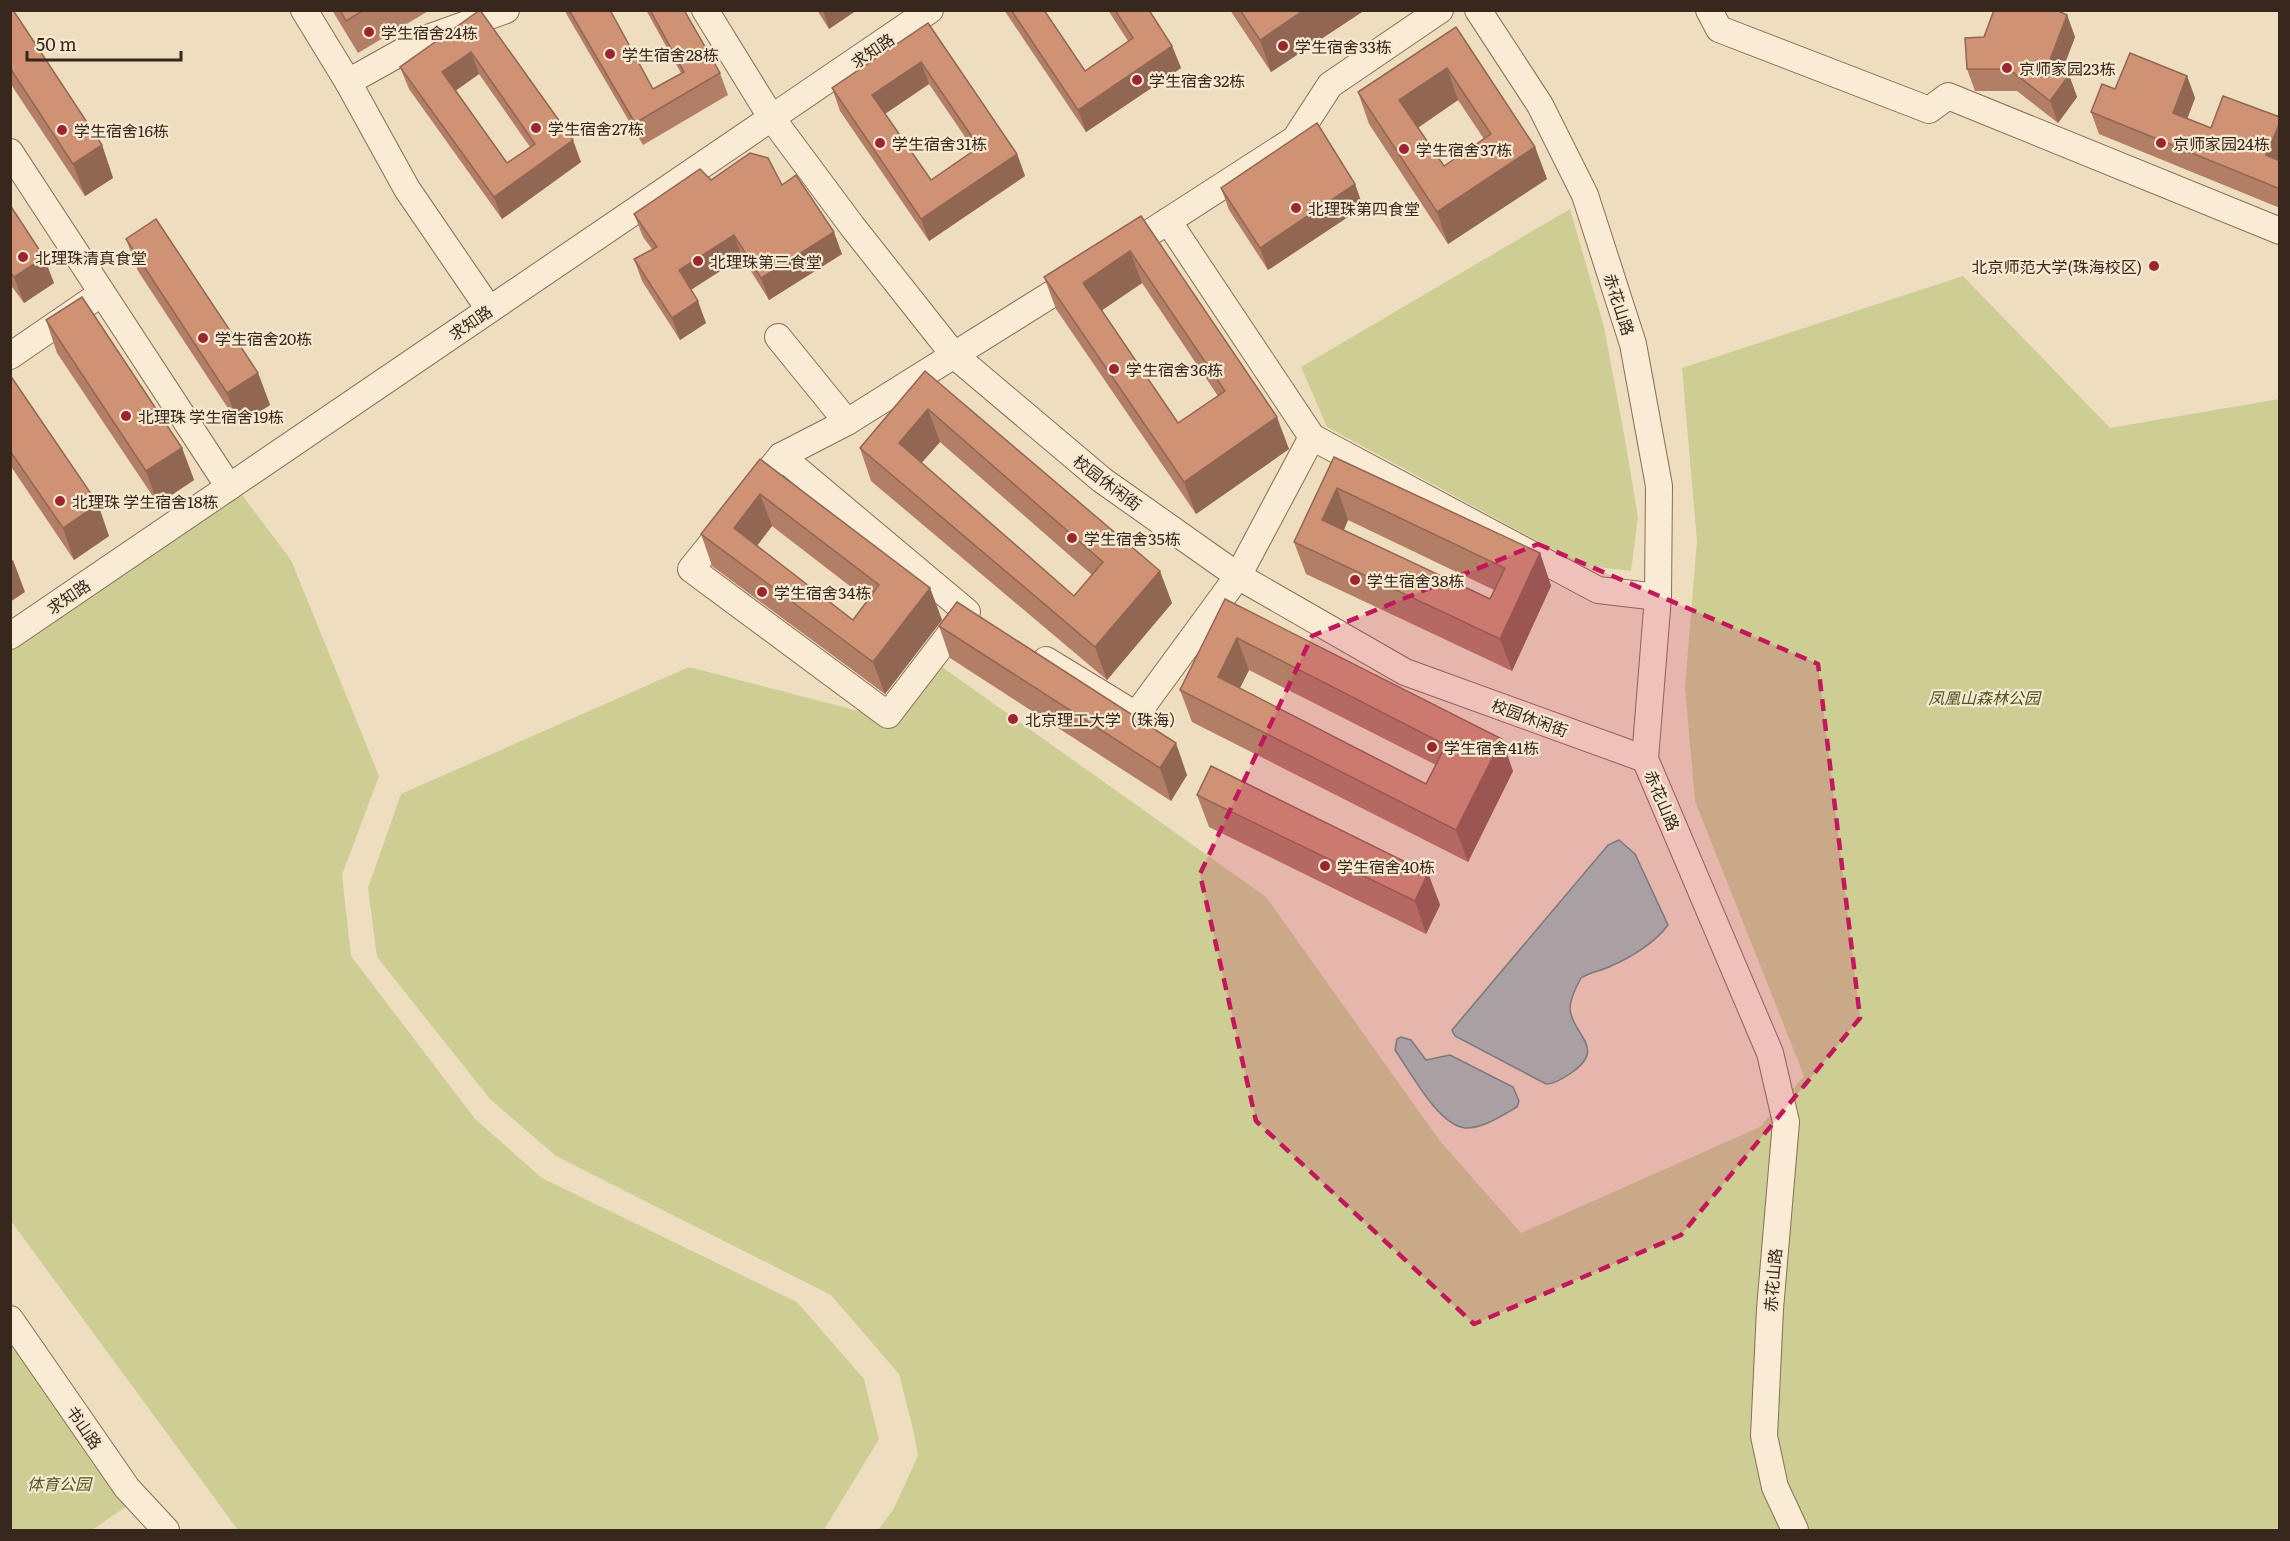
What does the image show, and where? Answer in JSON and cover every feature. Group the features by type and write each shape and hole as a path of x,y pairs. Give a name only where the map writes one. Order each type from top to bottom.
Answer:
{"street":[{"path":"304,10 348,82 407,189 489,309"},
{"path":"348,82 424,39 506,10"},
{"name":"校园休闲街","path":"705,10 771,117 852,226 954,355 1102,480 1238,576 1405,672 1645,759"},
{"name":"求知路","path":"10,636 930,10"},
{"path":"781,456 976,618 888,715 691,569 781,456 847,422 1102,263 1295,138 1330,86 1440,10"},
{"name":"赤花山路","path":"1478,10 1540,105 1585,195 1633,344 1659,486 1658,597 1645,759 1770,1053 1786,1122 1770,1309 1764,1436 1775,1487 1795,1530"},
{"path":"1709,10 1719,29 1929,110 1948,96 2280,231"},
{"path":"10,152 228,487"},
{"path":"1168,221 1312,437 1598,590 1658,597"},
{"path":"10,356 102,293"},
{"path":"778,337 847,422"},
{"path":"1026,648 1136,715 1238,576 1312,437"},
{"name":"书山路","path":"10,1319 114,1469 141,1520 166,1530"}],"highlighted area":[{"path":"1538,544 1818,664 1860,1018 1681,1235 1474,1324 1256,1121 1200,874 1312,636"}],"green space":[{"path":"1570,209 1604,327 1626,445 1638,517 1631,571 1582,565 1327,427 1301,367"},
{"name":"凤凰山森林公园","path":"1963,276 2110,428 2279,399 2279,1530 878,1530 893,1510 918,1456 913,1429 899,1374 831,1295 556,1156 490,1099 377,957 368,888 401,794 689,667 897,721 942,667 1266,897 1440,1141 1521,1233 1760,1127 1804,1076 1695,801 1685,687 1697,541 1682,368"},
{"path":"239,491 291,560 379,776 342,875 351,956 475,1119 542,1178 797,1302 864,1379 879,1439 824,1530 238,1530 11,1221 10,649"},
{"name":"体育公园","path":"10,1332 130,1504 92,1530 11,1530"}],"shaded area":[{"path":"1619,840 1635,854 1668,925 1650,943 1634,954 1581,978 1572,997 1570,1009 1587,1049 1587,1056 1582,1064 1562,1079 1546,1084 1455,1036 1452,1030 1608,845"},
{"path":"1401,1037 1411,1040 1426,1060 1450,1055 1513,1087 1519,1101 1517,1107 1492,1121 1472,1128 1455,1125 1435,1108 1395,1050 1397,1039"}],"building":[{"name":"学生宿舍16栋","path":"10,10 13,10 102,145 73,164 10,68"},
{"path":"340,10 364,10 346,21"},
{"name":"学生宿舍27栋","path":"480,10 573,140 494,197 400,67","holes":["471,52 535,144 507,163 442,72"]},
{"name":"学生宿舍28栋","path":"569,10 610,10 653,89 684,72 650,10 684,10 720,73 635,123"},
{"path":"1011,10 1044,10 1085,71 1133,38 1115,10 1149,10 1172,46 1078,110"},
{"path":"1240,10 1304,10 1260,40"},
{"path":"1994,10 2056,10 2067,15 2050,60 2069,75 2050,101 2009,69 1967,69 1965,38 1984,37"},
{"path":"928,23 1017,154 921,219 832,88","holes":["921,62 979,147 931,180 872,95"]},
{"path":"1456,27 1535,147 1437,212 1358,92","holes":["1447,68 1491,134 1444,166 1399,100"]},
{"path":"2130,53 2187,76 2173,113 2211,128 2223,96 2280,117 2266,155 2280,161 2280,189 2091,112 2102,84 2115,89"},
{"name":"北理珠第四食堂","path":"1317,123 1355,184 1260,248 1221,188"},
{"name":"北理珠第三食堂","path":"750,153 768,158 782,185 796,175 834,232 761,278 734,235 679,270 698,301 672,318 634,259 657,247 634,214 700,169 711,180"},
{"path":"10,205 44,257 14,277 10,272"},
{"path":"1141,216 1277,417 1184,482 1044,277","holes":["1130,251 1225,391 1178,423 1083,283"]},
{"name":"学生宿舍20栋","path":"156,219 258,373 227,393 126,239"},
{"name":"北理珠 学生宿舍19栋","path":"82,297 182,448 146,471 46,320"},
{"path":"925,371 1160,571 1095,647 860,448","holes":["928,409 1103,562 1074,596 899,443"]},
{"name":"北理珠 学生宿舍18栋","path":"10,375 98,504 63,528 10,451"},
{"path":"1334,457 1540,553 1500,639 1294,542","holes":["1337,488 1505,568 1490,599 1322,520"]},
{"path":"760,459 930,588 873,662 701,534","holes":["760,494 879,585 853,620 734,528"]},
{"path":"1225,599 1502,739 1456,830 1180,690","holes":["1237,638 1446,745 1426,784 1218,677"]},
{"path":"957,602 1176,743 1160,768 939,626"},
{"path":"1211,766 1428,873 1415,901 1197,795"}],"place":[{"name":"学生宿舍24栋","path":"369,32"},
{"name":"学生宿舍33栋","path":"1283,46"},
{"name":"学生宿舍28栋","path":"610,54"},
{"name":"京师家园23栋","path":"2007,68"},
{"name":"学生宿舍32栋","path":"1137,80"},
{"name":"学生宿舍27栋","path":"536,128"},
{"name":"学生宿舍16栋","path":"62,130"},
{"name":"学生宿舍31栋","path":"880,143"},
{"name":"京师家园24栋","path":"2161,143"},
{"name":"学生宿舍37栋","path":"1404,149"},
{"name":"北理珠第四食堂","path":"1296,208"},
{"name":"北理珠清真食堂","path":"23,257"},
{"name":"北理珠第三食堂","path":"698,261"},
{"name":"北京师范大学(珠海校区)","path":"2154,266"},
{"name":"学生宿舍20栋","path":"203,338"},
{"name":"学生宿舍36栋","path":"1114,369"},
{"name":"北理珠 学生宿舍19栋","path":"126,416"},
{"name":"北理珠 学生宿舍18栋","path":"60,501"},
{"name":"学生宿舍35栋","path":"1072,538"},
{"name":"学生宿舍38栋","path":"1355,580"},
{"name":"学生宿舍34栋","path":"762,592"},
{"name":"北京理工大学（珠海）","path":"1013,719"},
{"name":"学生宿舍41栋","path":"1432,747"},
{"name":"学生宿舍40栋","path":"1325,866"}]}
